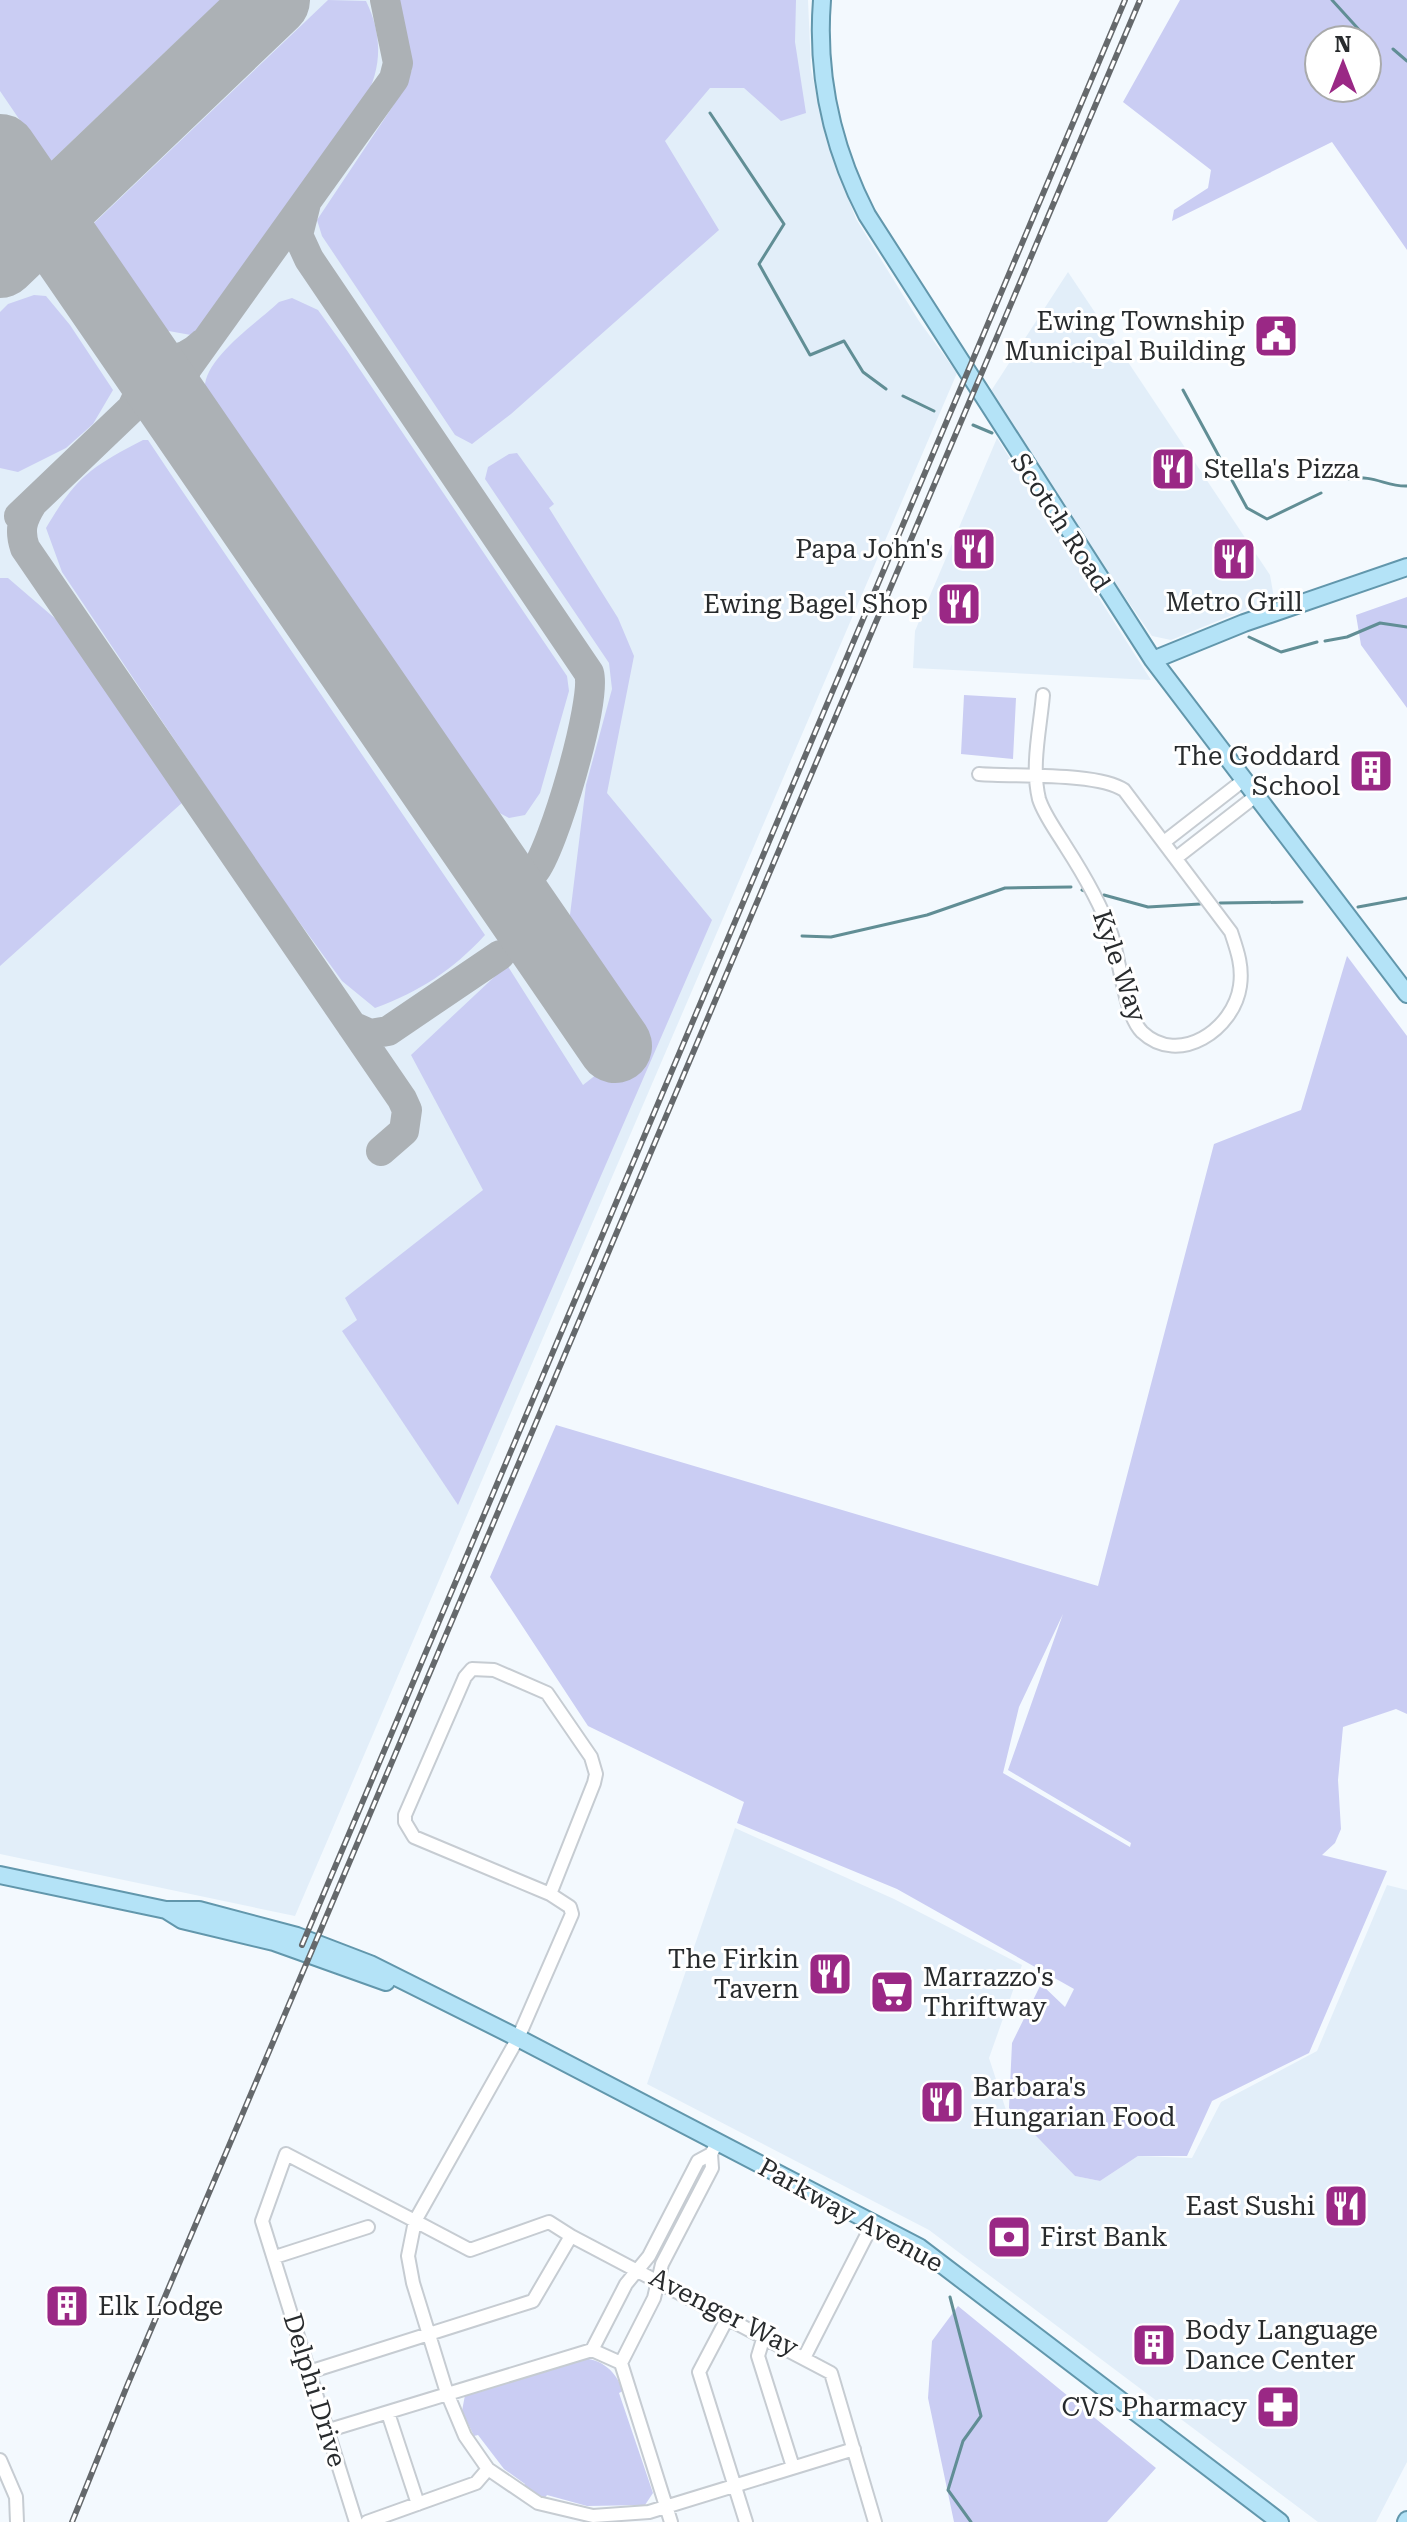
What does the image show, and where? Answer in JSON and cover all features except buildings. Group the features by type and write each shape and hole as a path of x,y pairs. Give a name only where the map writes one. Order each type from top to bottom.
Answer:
{"main road":[{"name":"Scotch Road","path":"822,0 821,65 825,96 853,187 951,351 1153,660 1407,994"},
{"path":"1153,660 1244,623 1407,567"},
{"name":"Parkway Avenue","path":"0,1875 166,1910 199,1910 297,1936 370,1964 518,2038 714,2148 919,2247 1280,2522"}],"street":[{"name":"Kyle Way","path":"979,774 1035,778 1099,779 1113,782 1124,790 1231,932 1241,959 1240,987 1229,1019 1200,1040 1170,1048 1155,1042 1139,1029 1111,934 1093,888 1040,803 1035,778 1043,695"},
{"path":"1164,842 1245,779"},
{"path":"1176,858 1257,795"},
{"path":"550,1894 594,1783 595,1765 547,1693 494,1670 472,1669 459,1690 405,1822 414,1837 550,1894 562,1901 572,1914 518,2038 415,2221 408,2256 447,2393 465,2436 488,2469 538,2503 577,2518 621,2517 666,2507 854,2449"},
{"path":"592,2350 626,2284 639,2269 698,2161 714,2148"},
{"path":"671,2522 621,2363 654,2298 662,2264 712,2168 714,2148"},
{"name":"Delphi Drive","path":"356,2522 262,2221 286,2154 415,2221"},
{"name":"Avenger Way","path":"415,2221 470,2250 549,2222 804,2358 873,2223"},
{"path":"275,2257 368,2227"},
{"path":"309,2372 533,2301 571,2236"},
{"path":"728,2317 699,2372 746,2522"},
{"path":"764,2336 758,2356 793,2467"},
{"path":"326,2431 592,2350 621,2363"},
{"path":"804,2358 831,2373 875,2522"},
{"path":"388,2413 418,2504"},
{"path":"0,2460 16,2497 17,2522"},
{"path":"367,2522 476,2483 488,2469"}],"shaded area":[{"path":"0,0 808,0 811,70 829,148 856,219 919,321 957,373 295,1916 0,1854"},
{"path":"0,0 220,0 49,163 0,91"},
{"path":"328,0 366,1 372,14 378,39 377,64 364,101 201,327 191,335 163,330 92,225"},
{"path":"399,0 796,0 795,42 806,113 781,121 744,88 710,88 665,141 719,230 511,414 472,444 455,435 322,236 317,220 393,106 412,70"},
{"path":"1180,0 1407,0 1407,250 1332,142 1172,221 1174,210 1208,188 1211,170 1123,102"},
{"path":"1068,272 1270,575 1274,598 1171,640 1152,636 1095,554 991,391"},
{"path":"34,295 46,296 70,325 113,390 93,424 66,448 18,472 0,468 0,312 8,304"},
{"path":"292,298 318,310 567,676 569,691 540,793 525,815 509,818 490,808 205,391 206,379 221,355 279,302"},
{"path":"997,438 1151,680 913,668 915,631"},
{"path":"143,440 148,440 485,935 448,969 406,995 375,1008 342,981 268,879 62,572 46,528 66,497 86,475"},
{"path":"517,453 554,504 549,508 618,618 634,656 607,793 712,920 458,1505 342,1331 357,1320 345,1298 483,1190 411,1055 507,965 583,1085 647,1035 569,923 586,785 612,689 609,663 485,479 488,467 509,454"},
{"path":"0,578 8,578 58,621 183,802 0,966"},
{"path":"1407,597 1407,708 1361,645 1356,615"},
{"path":"964,695 1016,698 1013,759 961,754"},
{"path":"1347,956 1407,1036 1407,1714 1396,1709 1343,1727 1338,1780 1341,1829 1335,1843 1322,1855 1387,1871 1309,2053 1212,2101 1187,2156 1138,2156 1100,2181 1075,2176 1009,2108 1012,2043 1041,1984 1065,2007 1074,1989 897,1889 737,1823 744,1802 588,1726 490,1577 556,1425 1098,1586 1214,1144 1301,1110","holes":["1063,1614 1008,1770 1131,1843 1130,1847 1003,1773 1019,1707"]},
{"path":"735,1828 894,1899 1022,1965 989,2058 1006,2110 1028,2124 1075,2176 1100,2181 1138,2156 1192,2158 1221,2102 1317,2051 1387,1885 1407,1890 1407,2462 1376,2522 1318,2522 929,2230 647,2084"},
{"path":"958,2306 1156,2468 1107,2522 954,2522 928,2398 932,2341"},
{"path":"581,2358 602,2364 620,2384 623,2391 619,2393 653,2493 645,2505 587,2506 547,2495 544,2499 524,2488 525,2484 504,2469 478,2435 474,2436 462,2411 465,2395 555,2369 556,2365"}],"waterway":[{"path":"1332,0 1354,24"},
{"path":"1393,49 1407,61"},
{"path":"710,113 784,224 759,264 810,355 844,341 863,372 886,389"},
{"path":"1183,390 1247,508 1267,519 1321,493"},
{"path":"903,396 934,411"},
{"path":"973,425 992,433"},
{"path":"1349,479 1365,478 1407,486"},
{"path":"1325,641 1347,637 1380,623 1407,627"},
{"path":"1249,637 1281,652 1317,642"},
{"path":"802,936 831,937 927,915 1005,888 1071,887"},
{"path":"1104,895 1148,907 1200,904"},
{"path":"1358,907 1407,898"},
{"path":"1220,903 1302,902"},
{"path":"950,2297 981,2416 963,2441 948,2490 971,2522"}],"taxiway":[{"path":"254,19 265,0"},
{"path":"193,432 178,401 187,368 394,79 398,63 385,0"},
{"path":"306,203 298,235 309,259 589,673 586,712 572,774 552,835 534,872"},
{"path":"127,336 143,352 162,359 182,357 202,344"},
{"path":"19,516 132,408 142,387 141,357"},
{"path":"32,504 22,525 25,548 402,1099 407,1110 404,1131 381,1151"},
{"path":"352,1026 370,1034 388,1031 500,955"}],"runway":[{"path":"0,261 273,0"},
{"path":"0,151 615,1046"}],"railway":[{"path":"302,1945 1125,0"},
{"path":"72,2522 1140,0"}],"place":[{"name":"Ewing Township Municipal Building","path":"1276,336"},
{"name":"Stella's Pizza","path":"1173,469"},
{"name":"Papa John's","path":"974,549"},
{"name":"Metro Grill","path":"1234,559"},
{"name":"Ewing Bagel Shop","path":"959,604"},
{"name":"The Goddard School","path":"1371,771"},
{"name":"The Firkin Tavern","path":"830,1974"},
{"name":"Marrazzo's Thriftway","path":"892,1992"},
{"name":"Barbara's Hungarian Food","path":"942,2102"},
{"name":"East Sushi","path":"1346,2206"},
{"name":"First Bank","path":"1009,2237"},
{"name":"Elk Lodge","path":"67,2306"},
{"name":"Body Language Dance Center","path":"1154,2345"},
{"name":"CVS Pharmacy","path":"1278,2407"}]}
